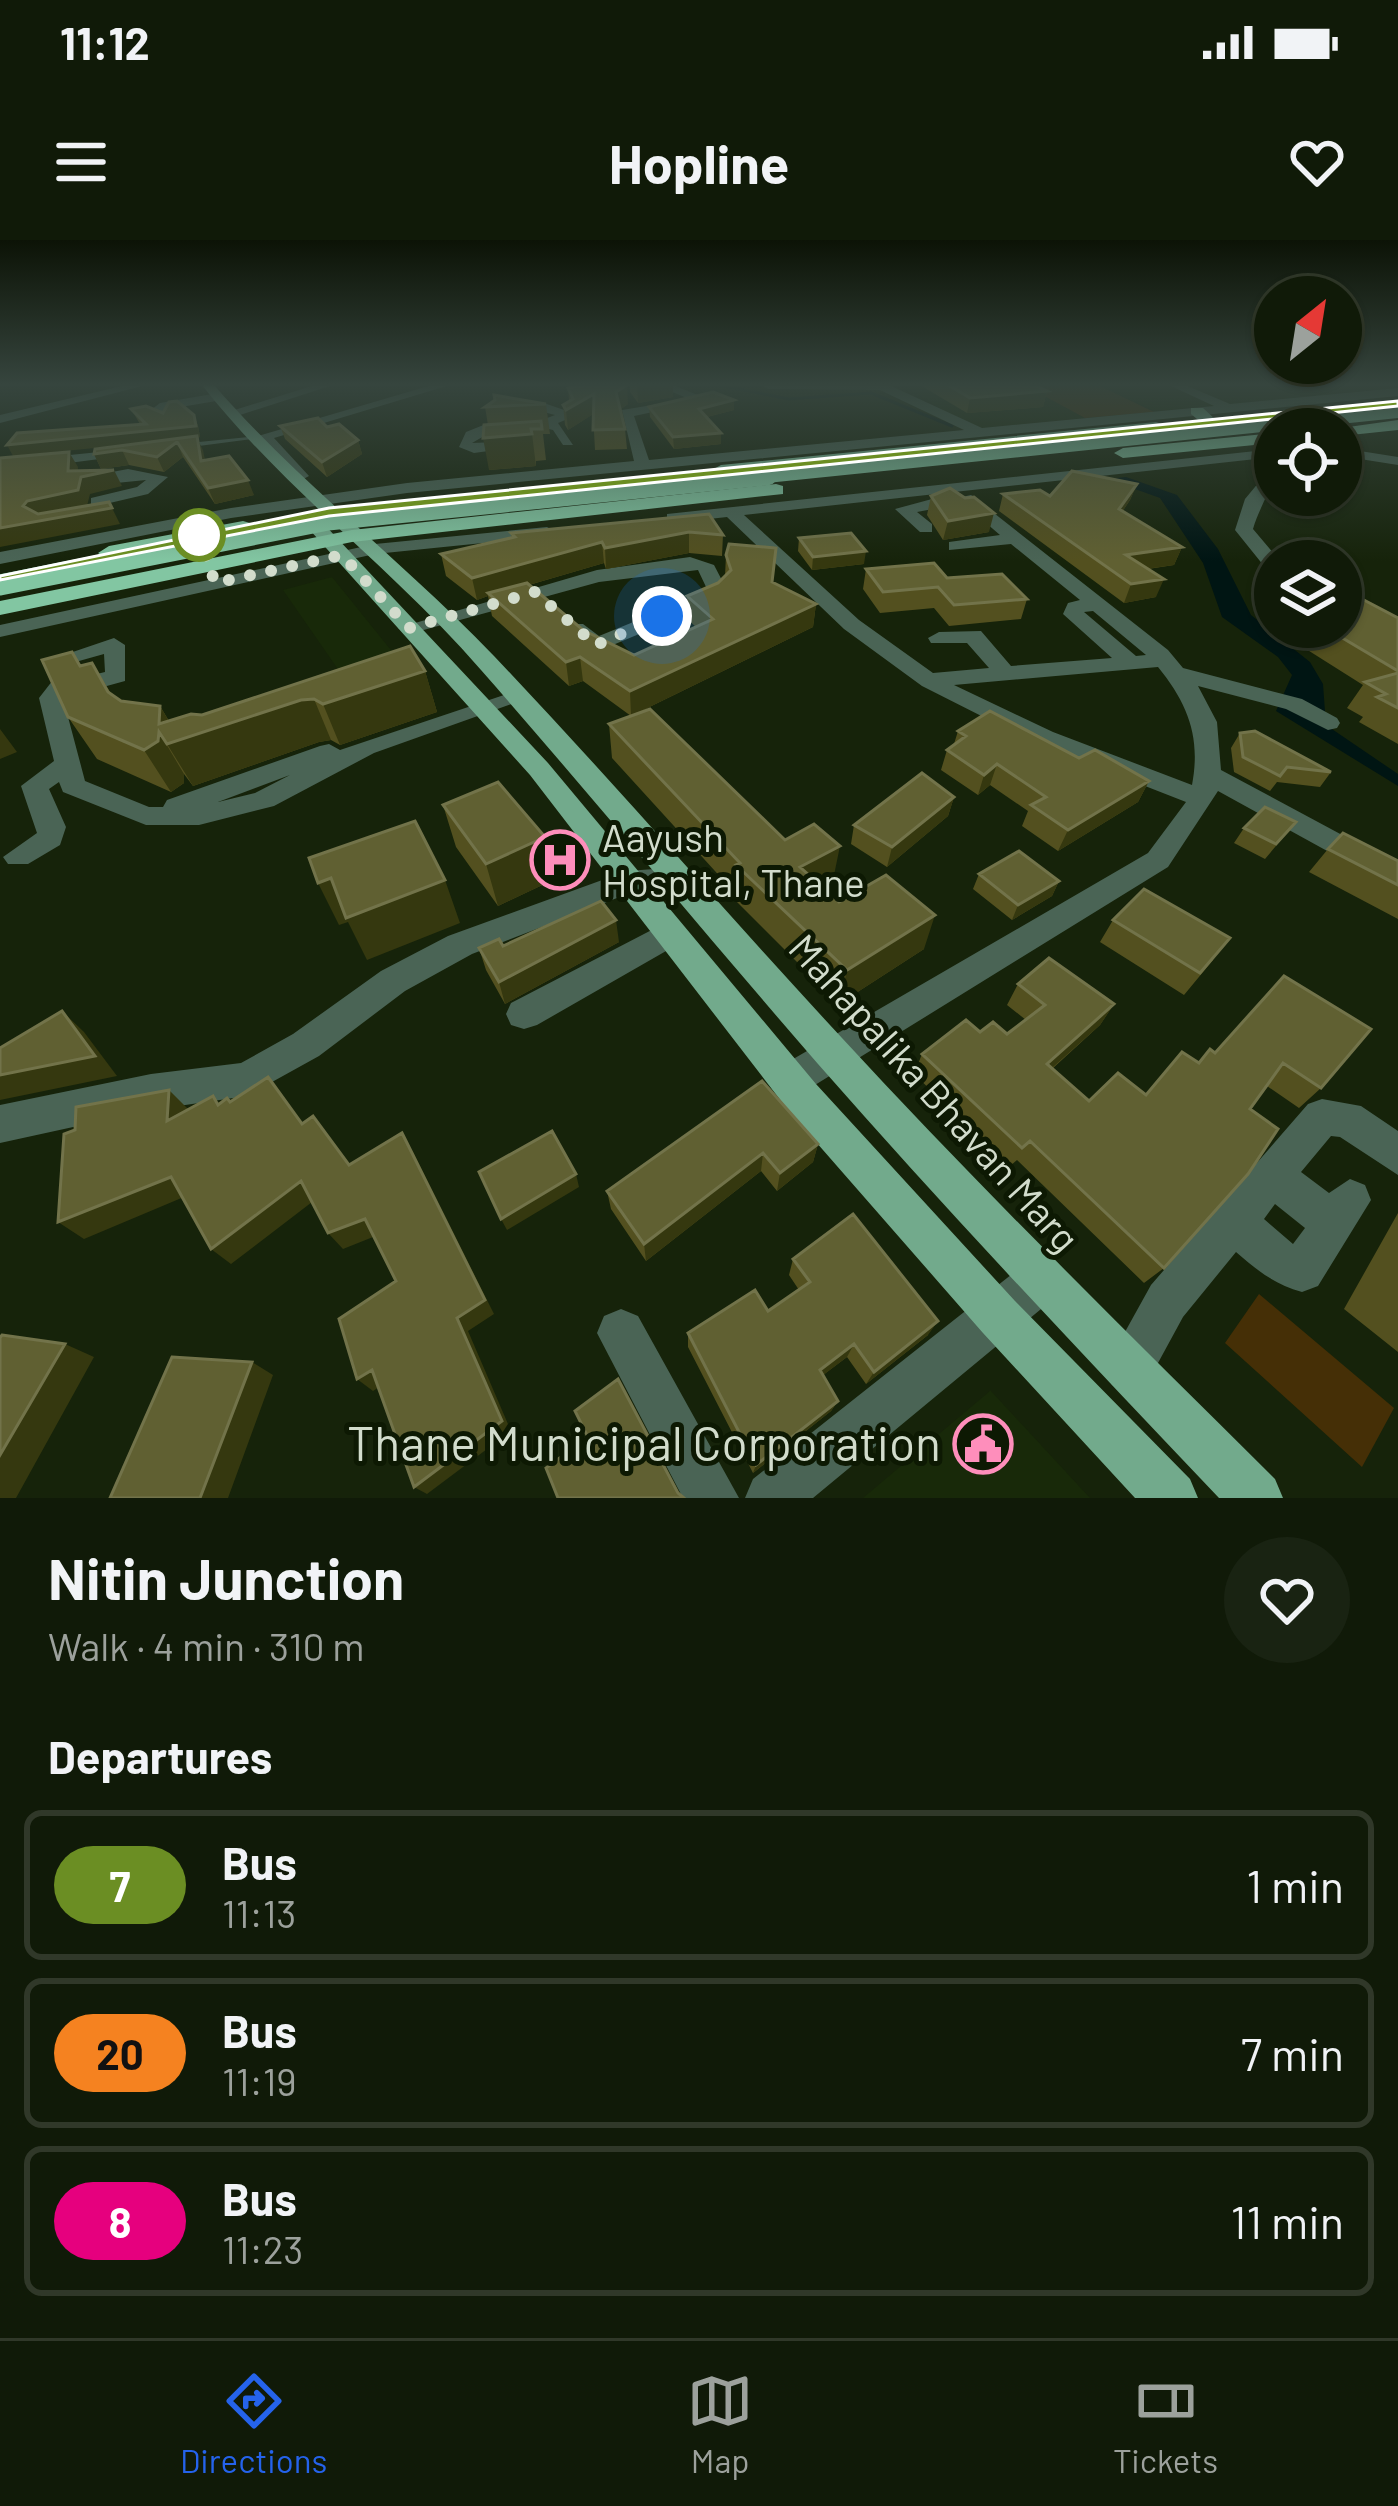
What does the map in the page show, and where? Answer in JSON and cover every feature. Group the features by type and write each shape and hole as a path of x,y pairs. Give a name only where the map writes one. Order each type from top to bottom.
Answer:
{"highway":[{"path":"0,575 312,508 411,502 948,444"},
{"path":"0,585 351,518 1099,444"},
{"path":"0,608 350,545 412,529 1254,453"},
{"path":"0,597 334,530 1254,453"},
{"path":"411,502 392,516 412,529"}],"main road":[{"path":"234,444 312,508"},
{"path":"259,444 296,478 312,508"},
{"name":"Mahapalika Bhavan Marg","path":"312,508 536,743 682,878 832,1053 1042,1279 1256,1498"},
{"name":"Mahapalika Bhavan Marg","path":"536,743 627,882 789,1082 999,1317 1171,1498"}],"street":[{"path":"139,453 143,444"},
{"path":"0,467 65,453 139,453 226,444"},
{"path":"272,444 302,476 296,478"},
{"path":"464,444 474,449 568,445"},
{"path":"636,444 642,464"},
{"path":"0,558 137,530 312,508 454,482 833,444"},
{"path":"568,445 574,470"},
{"path":"454,482 450,464 568,445"},
{"path":"65,453 92,457 86,481 139,453 201,460"},
{"path":"97,501 142,491 160,477 139,453"},
{"path":"0,631 350,545 731,512 1254,453"},
{"path":"1362,453 1398,461"},
{"path":"1254,497 1244,530 1254,542"},
{"path":"789,1082 1158,860 1205,787 1210,760 1204,722 1170,667 966,499 903,508 926,528"},
{"path":"82,515 124,508 137,530"},
{"path":"731,512 837,612 896,659 932,680 1056,740 1205,787 1398,879"},
{"path":"955,546 1016,538"},
{"path":"426,623 550,606 593,567 705,566 717,590 671,623 605,651 550,606"},
{"path":"1098,605 1075,608 1073,614 1131,663"},
{"path":"963,669 938,636 973,636 999,666"},
{"path":"135,697 117,676 114,645 69,657 64,681 51,698 73,786 146,817 161,817 196,798 322,754 365,747 500,703"},
{"path":"932,680 963,669 999,666 1131,663 1170,667 1294,704 1328,723"},
{"path":"18,857 50,838 52,827 34,786 66,765"},
{"path":"0,1124 151,1092 247,1079 305,1045 393,981 460,945 627,882 682,878"},
{"path":"524,1014 669,934"},
{"path":"1129,1368 1167,1300 1322,1117 1347,1119 1398,1155"},
{"path":"1234,1222 1283,1264 1302,1270 1342,1211 1272,1176"},
{"path":"772,1498 1042,1279"},
{"path":"621,1333 712,1498"}],"shaded area":[{"path":"1126,477 1177,495 1218,549 1254,617 1254,640 1222,617 1203,563 1160,498 1107,479"},
{"path":"332,577 407,670 351,688 283,590"},
{"path":"1265,648 1292,648 1310,662 1323,684 1326,725 1398,774 1398,786 1276,711 1292,675"},
{"path":"1259,1294 1394,1408 1362,1467 1225,1343"},
{"name":"Thane Municipal Corporation","path":"990,1391 1090,1498 863,1498"}],"building":[{"path":"175,444 157,457 122,450 94,454 95,449"},
{"path":"178,444 198,444 201,461 229,456 248,480 208,488"},
{"path":"301,444 352,444 322,462"},
{"path":"69,452 68,471 114,470 81,477 78,490 27,501 23,506 38,514 109,502 112,508 0,528 0,458"},
{"path":"1072,471 1137,484 1119,509 1182,547 1126,555 1164,579 1131,584 1003,494 1040,490 1050,496"},
{"path":"950,488 965,498 974,497 994,513 948,521 931,496"},
{"path":"709,514 723,535 689,532 605,548 602,542 472,578 441,554 515,537 511,533"},
{"path":"851,533 866,551 813,557 799,538"},
{"path":"729,544 776,548 772,582 816,604 630,691 580,657 566,662 488,593 527,583 583,630 634,655 713,619 687,596 718,583 731,570 726,555"},
{"path":"934,563 947,578 1002,574 1027,599 954,605 938,587 883,592 866,569"},
{"path":"1362,599 1398,618 1398,671 1359,648"},
{"path":"410,646 425,671 323,704 301,700 167,744 159,732 158,741 144,750 68,717 42,660 72,652 80,666 92,663 108,692 121,701 160,706 159,724 202,715"},
{"path":"1398,673 1398,708 1377,697 1386,694 1365,682"},
{"path":"650,709 785,840 814,824 840,846 800,867 839,902 886,875 935,915 847,970 736,865 740,863 609,724"},
{"path":"990,711 1079,758 1095,750 1149,781 1068,830 1031,805 1046,797 997,764 984,775 947,750 966,736 958,731"},
{"path":"1255,731 1331,772 1287,767 1280,776 1243,757 1240,733"},
{"path":"922,773 954,797 892,847 854,825"},
{"path":"498,782 545,837 486,864 443,805"},
{"path":"1265,807 1296,822 1276,844 1244,828"},
{"path":"415,821 445,880 346,918 331,878 318,883 309,858"},
{"path":"1343,833 1398,861 1398,885 1328,849"},
{"path":"1019,851 1059,881 1018,905 979,874"},
{"path":"1144,889 1230,938 1200,973 1113,920"},
{"path":"601,901 616,920 499,982 479,948 499,939 503,946"},
{"path":"1049,958 1114,1004 1047,1064 1089,1101 1118,1073 1146,1095 1182,1052 1199,1063 1210,1049 1215,1053 1284,976 1371,1029 1321,1088 1283,1063 1250,1109 1278,1129 1248,1174 1164,1268 1030,1141 1022,1148 922,1054 966,1020 980,1032 993,1022 1007,1034 1045,1005 1018,984"},
{"path":"62,1011 95,1056 0,1075 0,1048"},
{"path":"268,1077 302,1124 313,1116 349,1165 402,1133 485,1300 457,1318 502,1421 414,1487 372,1370 357,1379 339,1319 396,1281 365,1219 328,1233 301,1181 211,1249 171,1177 58,1222 64,1134 75,1130 76,1107 169,1090 167,1121 213,1096 218,1105 227,1098 230,1102"},
{"path":"762,1081 818,1144 780,1173 763,1153 644,1244 607,1191"},
{"path":"552,1131 576,1174 501,1219 479,1172"},
{"path":"853,1214 938,1321 874,1372 854,1344 820,1370 838,1401 756,1465 688,1333 755,1290 768,1311 810,1282 793,1259"},
{"path":"0,1338 65,1344 0,1455"},
{"path":"172,1357 252,1362 200,1498 110,1498"},
{"path":"618,1379 684,1498 558,1498 546,1468 588,1437 575,1411"}],"bus line":[{"name":"7","path":"0,576 329,512 992,444"}],"place":[{"name":"Aayush Hospital, Thane","path":"560,860"},
{"name":"Thane Municipal Corporation","path":"983,1444"}],"route":[{"path":"199,535 215,583 342,555 409,628 535,592 596,645 662,616"}]}
